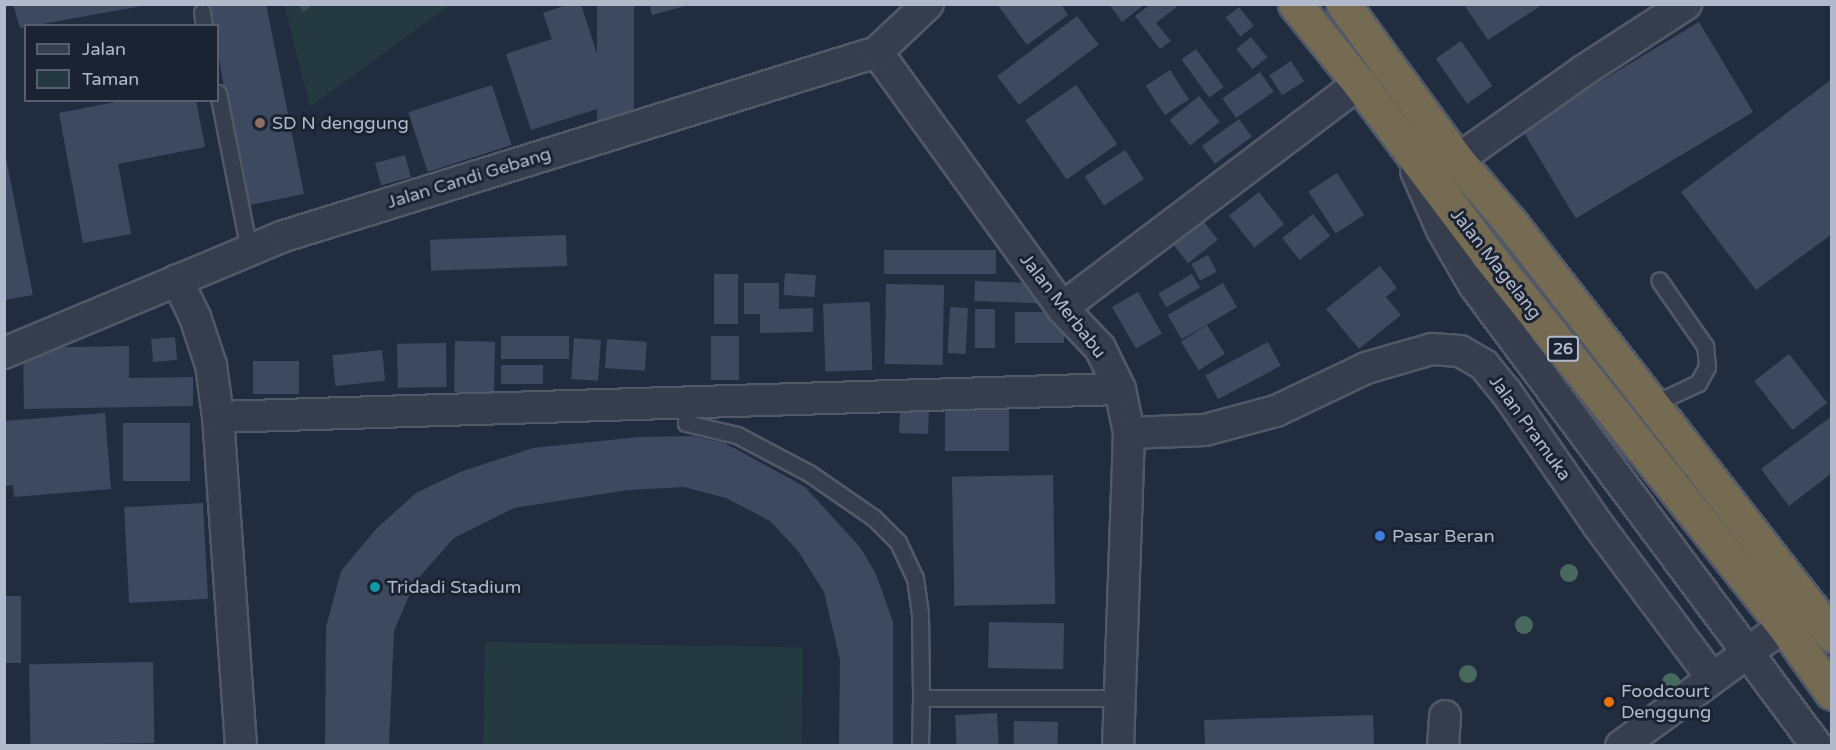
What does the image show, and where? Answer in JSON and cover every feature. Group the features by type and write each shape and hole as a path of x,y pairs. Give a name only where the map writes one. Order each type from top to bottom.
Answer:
{"highway":[{"name":"Jalan Magelang","path":"1295,4 1359,84 1407,151 1784,626 1832,693"},
{"name":"Jalan Magelang","path":"1343,4 1457,160 1510,222 1832,635"}],"street":[{"name":"Jalan Candi Gebang","path":"4,352 284,236 877,52 928,4"},
{"path":"1457,160 1584,71 1686,4"},
{"name":"Jalan Merbabu","path":"877,52 1062,309 1100,348 1120,390 1129,434 1118,746"},
{"path":"1062,309 1359,84"},
{"path":"1407,151 1442,230 1474,285 1817,746"},
{"path":"177,280 195,316 211,365 218,417 241,746"},
{"name":"Jalan Pramuka","path":"1129,434 1205,430 1276,411 1366,368 1432,349 1460,351 1484,365 1507,393 1598,525 1712,678"},
{"path":"218,417 1120,390"},
{"path":"1621,746 1745,652 1784,626"},
{"path":"1443,746 1445,716"}],"lane":[{"path":"219,98 249,250"},
{"path":"1653,404 1698,383 1707,367 1706,346 1659,280"},
{"path":"687,402 686,423 737,435 809,473 874,518 898,542 915,578 920,614 920,746"},
{"path":"921,698 1120,698"}],"green space":[{"path":"284,4 450,5 310,107"},
{"path":"485,642 803,648 801,746 483,745"}],"building":[{"path":"13,4 141,4 142,6 42,24 24,24 24,27 20,28"},
{"name":"SD N denggung","path":"209,4 266,4 304,194 245,206 219,59 219,24 213,24"},
{"path":"298,4 314,4 303,12"},
{"path":"569,4 581,4 613,104 531,130 506,54 552,39 543,13"},
{"path":"597,4 634,4 634,121 597,121"},
{"path":"649,4 689,4 689,5 652,15"},
{"path":"997,4 1061,4 1068,15 1027,45"},
{"path":"1109,4 1145,4 1122,22"},
{"path":"1151,4 1175,4 1177,7 1156,23 1171,41 1160,49 1135,16"},
{"path":"1464,5 1542,5 1488,40"},
{"path":"1239,7 1254,26 1240,36 1226,17"},
{"path":"1077,16 1099,45 1019,105 997,76"},
{"path":"1699,22 1753,112 1576,219 1522,129"},
{"path":"1251,37 1267,57 1253,69 1236,49"},
{"path":"1461,41 1493,86 1467,104 1436,59"},
{"path":"1196,49 1224,87 1209,98 1181,60"},
{"path":"1291,61 1304,81 1282,95 1269,75"},
{"path":"1170,70 1189,99 1165,115 1146,86"},
{"path":"1260,72 1274,92 1236,118 1222,98"},
{"path":"1832,79 1832,234 1756,290 1681,192"},
{"path":"492,85 511,145 428,172 408,112"},
{"path":"1076,85 1117,144 1067,180 1025,121"},
{"path":"1199,96 1220,122 1190,146 1169,120"},
{"path":"115,102 196,102 205,147 118,164 131,234 83,243 59,113"},
{"path":"1239,119 1252,137 1215,164 1202,146"},
{"path":"4,148 33,295 4,300"},
{"path":"1125,150 1144,179 1104,205 1085,176"},
{"path":"405,155 411,177 381,185 375,163"},
{"path":"1337,173 1364,215 1336,233 1308,192"},
{"path":"1259,192 1284,224 1254,248 1229,215"},
{"path":"1197,213 1218,240 1188,263 1167,236"},
{"path":"1313,214 1330,236 1300,260 1282,238"},
{"path":"566,235 567,266 431,271 430,240"},
{"path":"884,250 996,250 996,274 884,274"},
{"path":"1208,255 1217,272 1200,281 1191,264"},
{"path":"1380,266 1397,288 1386,297 1401,315 1359,349 1326,309"},
{"path":"785,273 816,275 814,297 783,295"},
{"path":"714,274 738,274 738,324 714,324"},
{"path":"1192,274 1200,288 1166,307 1158,294"},
{"path":"975,281 1044,283 1043,303 974,301"},
{"path":"744,283 779,283 779,309 813,308 813,332 760,333 760,314 744,314"},
{"path":"1223,283 1237,307 1182,339 1168,315"},
{"path":"886,284 944,285 943,365 885,364"},
{"path":"1138,292 1162,334 1136,349 1112,307"},
{"path":"870,302 872,370 825,372 823,304"},
{"path":"950,307 968,308 966,354 948,353"},
{"path":"975,309 995,309 995,348 975,348"},
{"path":"1015,312 1064,312 1064,343 1015,343"},
{"path":"1207,325 1225,354 1199,370 1181,341"},
{"path":"501,336 569,336 569,359 501,359"},
{"path":"711,336 739,336 739,380 711,380"},
{"path":"175,337 177,360 153,362 151,339"},
{"path":"574,338 601,340 598,381 571,379"},
{"path":"607,339 647,342 645,371 605,368"},
{"path":"455,341 495,342 494,393 454,392"},
{"path":"1268,342 1281,366 1218,399 1205,375"},
{"path":"446,343 447,387 398,388 397,344"},
{"path":"129,346 129,378 193,377 193,406 24,409 23,348"},
{"path":"382,350 385,381 336,386 332,355"},
{"path":"1789,354 1827,403 1792,430 1754,381"},
{"path":"253,361 299,361 299,394 253,394"},
{"path":"501,365 543,365 543,384 501,384"},
{"path":"945,405 1009,405 1009,451 945,451"},
{"path":"900,408 929,409 928,434 899,433"},
{"path":"105,413 111,489 14,497 13,485 4,486 4,421"},
{"path":"1832,416 1832,473 1789,506 1761,469"},
{"path":"123,423 190,423 190,481 123,481"},
{"name":"Tridadi Stadium","path":"693,436 725,443 805,487 860,547 876,574 893,622 893,746 839,746 840,660 824,592 798,551 770,521 726,498 684,487 628,490 514,508 454,538 415,582 394,631 389,746 325,746 326,627 341,571 376,529 416,493 460,472 533,448 639,437"},
{"path":"1053,475 1055,604 954,606 952,477"},
{"path":"203,503 208,599 129,603 124,507"},
{"path":"4,596 21,596 21,663 4,663"},
{"path":"989,622 1064,623 1063,669 988,668"},
{"path":"153,662 154,743 30,745 29,664"},
{"path":"997,713 999,746 957,746 955,715"},
{"path":"1373,715 1374,746 1205,746 1204,720"},
{"path":"1014,721 1058,722 1058,746 1014,746"}],"place":[{"name":"SD N denggung","path":"260,123"},
{"name":"Pasar Beran","path":"1380,536"},
{"name":"Tridadi Stadium","path":"375,587"},
{"name":"Foodcourt Denggung","path":"1609,702"}]}
